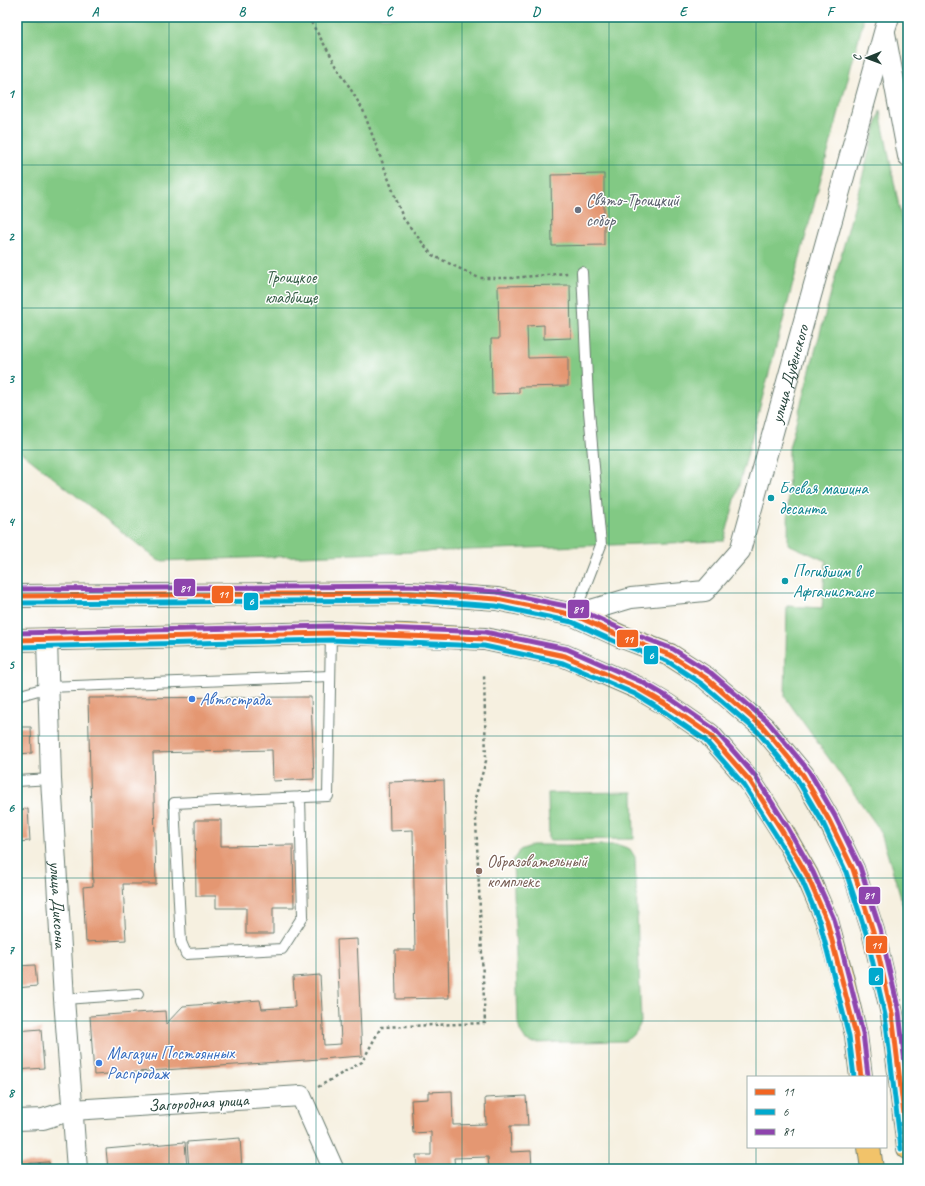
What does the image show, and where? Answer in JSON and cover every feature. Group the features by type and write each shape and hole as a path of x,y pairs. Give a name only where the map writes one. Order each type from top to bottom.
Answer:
{"main road":[{"path":"17,596 410,593 496,599 574,615 620,636 670,656 706,678 763,727 803,775 829,820 853,869 873,931 892,1014 908,1148"},
{"path":"17,640 331,633 405,634 484,639 565,656 638,688 668,705 709,734 750,781 782,831 810,881 827,921 856,1035 861,1076"},
{"path":"869,1148 872,1169"}],"street":[{"path":"885,21 908,156"},
{"name":"улица Дубенского","path":"574,615 631,598 705,591 740,551 885,21"},
{"name":"улица Диксона","path":"47,640 51,779 64,999 77,1169"},
{"path":"301,1096 333,1168"},
{"name":"Загородная улица","path":"17,1120 43,1119 72,1110 301,1096"}],"lane":[{"path":"574,615 601,545 588,400 582,272"},
{"path":"300,797 303,916 282,949 186,954 181,942 174,803 300,797 328,796 331,633"},
{"path":"17,696 48,688 330,676"},
{"path":"17,780 51,779"},
{"path":"64,999 138,994"}],"path":[{"path":"308,17 363,110 403,218 432,255 479,278 512,278 582,272"},
{"path":"301,1096 362,1062 381,1027 485,1023 475,798 486,760 484,674"}],"green space":[{"name":"Троицкое кладбище","path":"17,17 862,17 863,22 724,541 159,561 17,449"},
{"path":"880,111 908,252 908,921 880,830 785,697 787,606 822,608 826,561 788,544 789,448"},
{"path":"633,792 634,839 549,840 548,793"},
{"path":"532,845 619,845 630,849 635,857 641,1022 635,1034 627,1040 532,1043 526,1041 520,1031 518,1023 513,860 520,850"}],"building":[{"name":"Свято-Троицкий собор","path":"604,174 604,245 552,246 551,175"},
{"path":"570,285 571,338 544,339 544,325 527,326 528,358 568,357 568,386 519,387 519,393 492,394 491,339 499,339 498,286"},
{"path":"311,697 314,779 273,781 272,750 153,753 156,884 123,884 126,940 86,942 83,887 93,886 88,698"},
{"path":"17,727 31,727 32,753 17,754"},
{"path":"444,780 449,998 396,999 395,950 415,950 413,830 390,831 389,782"},
{"path":"28,809 30,841 17,842 17,810"},
{"path":"195,820 221,820 221,846 293,845 294,907 273,907 273,934 246,934 246,908 216,908 216,896 196,896"},
{"path":"357,939 362,1056 94,1075 90,1016 165,1011 166,1024 183,1006 260,1000 262,1009 295,1007 293,977 320,975 324,1045 341,1044 337,940"},
{"path":"35,965 37,986 17,988 17,966"},
{"path":"41,1029 44,1068 17,1070 17,1031"},
{"path":"452,1091 453,1125 486,1124 485,1098 526,1096 528,1126 510,1126 511,1152 531,1151 532,1169 489,1169 488,1157 454,1158 455,1169 417,1169 416,1155 431,1155 431,1132 413,1133 411,1100 428,1099 428,1092"},
{"path":"240,1138 242,1169 189,1169 187,1142"},
{"path":"185,1142 187,1169 108,1169 106,1149"},
{"path":"49,1162 50,1169 17,1169 17,1164"}],"transit line":[{"name":"81","path":"17,589 410,586 497,592 576,608 623,630 673,649 711,673 768,722 809,771 835,816 860,867 880,929 899,1012 908,1089"},
{"name":"11","path":"17,596 410,593 497,599 574,615 620,636 670,655 706,678 763,727 803,775 829,820 853,869 873,931 892,1014 908,1148"},
{"name":"6","path":"17,603 410,600 496,606 572,622 618,643 667,661 702,684 758,732 797,779 823,823 846,872 866,933 885,1015 901,1149"},
{"name":"81","path":"17,633 331,626 485,632 567,649 642,682 671,699 714,729 756,777 788,828 813,872 834,919 863,1033 868,1076"},
{"name":"11","path":"17,640 331,633 485,639 565,656 638,688 667,705 709,734 750,781 782,831 807,875 827,921 856,1035 861,1076"},
{"name":"6","path":"17,647 331,640 484,646 563,663 635,694 704,739 744,785 801,878 820,923 849,1036 854,1076"}],"place":[{"name":"Свято-Троицкий собор","path":"578,210"},
{"name":"Боевая машина десанта","path":"771,498"},
{"name":"Погибшим в Афганистане","path":"785,581"},
{"name":"Автострада","path":"192,699"},
{"name":"Образовательный комплекс","path":"479,871"},
{"name":"Магазин Постоянных Распродаж","path":"99,1063"}]}
